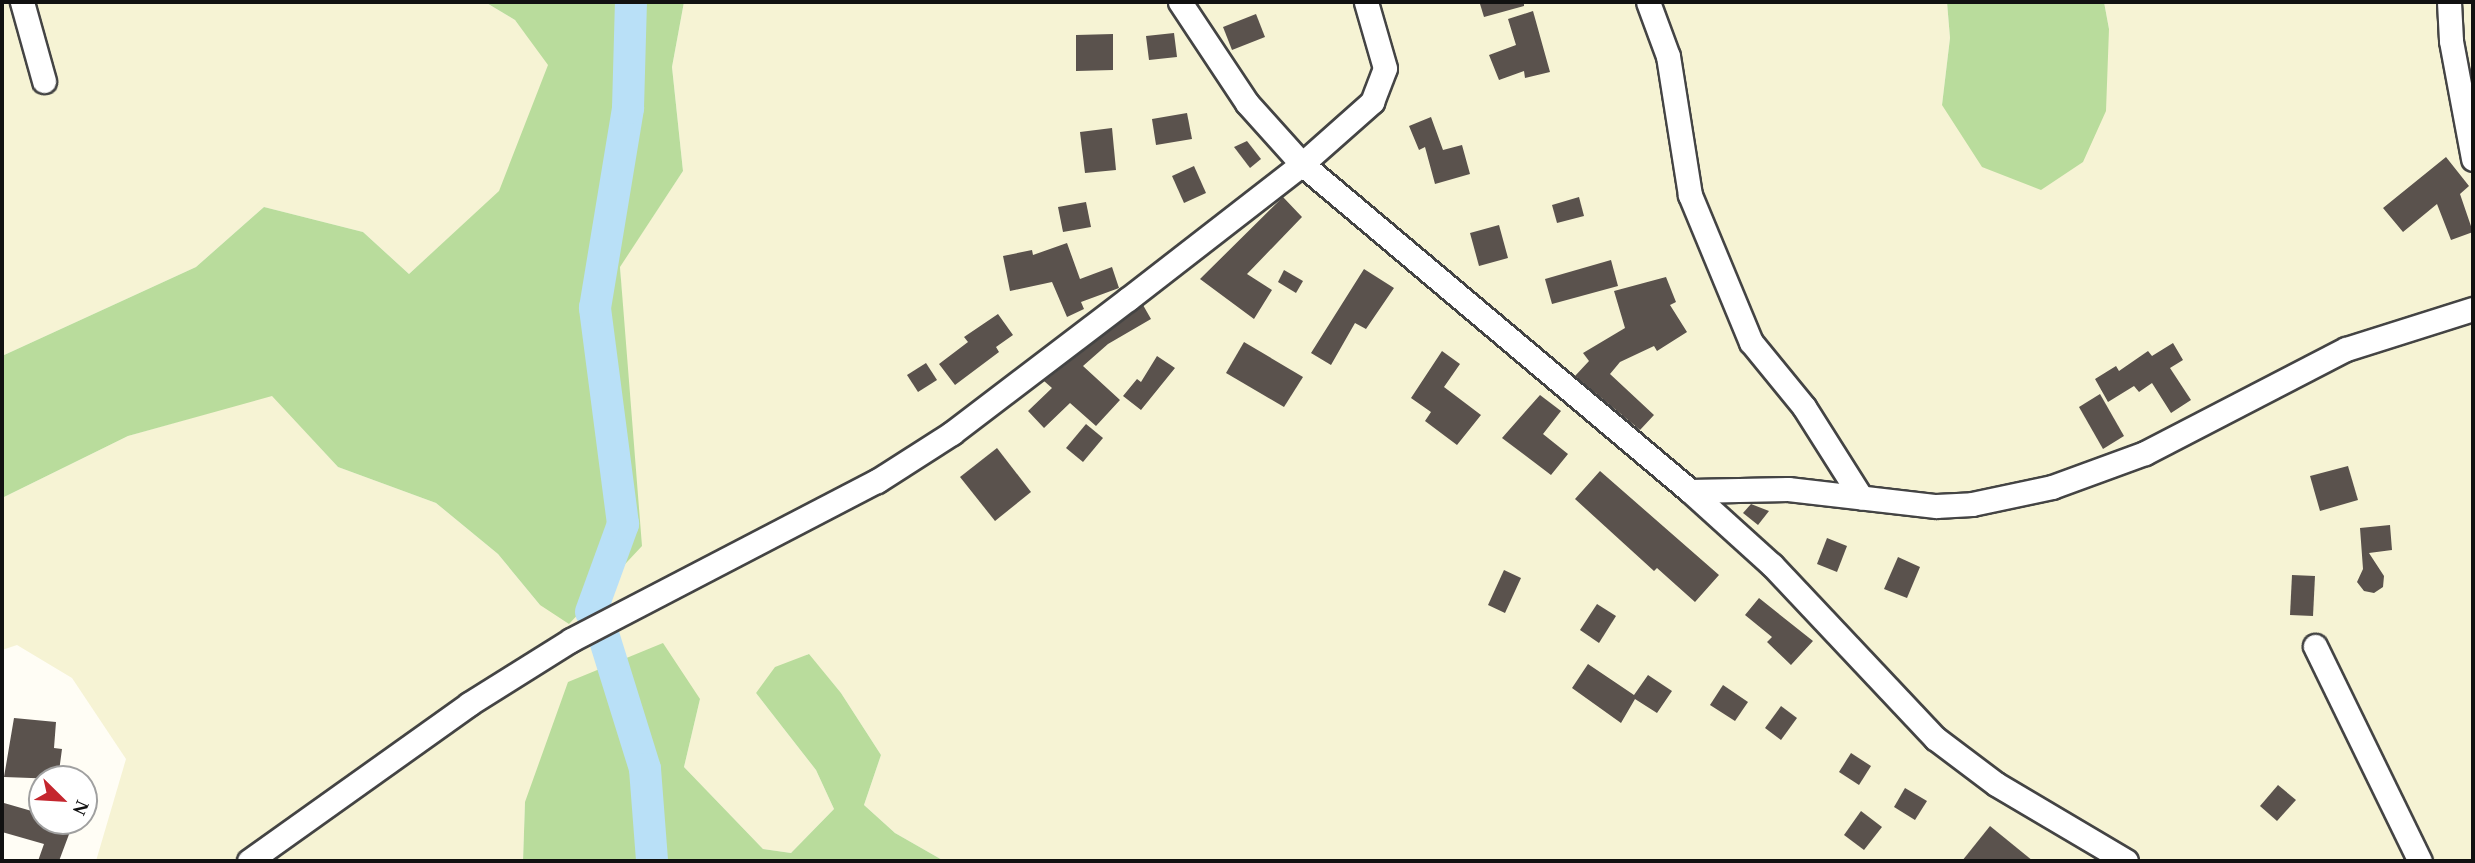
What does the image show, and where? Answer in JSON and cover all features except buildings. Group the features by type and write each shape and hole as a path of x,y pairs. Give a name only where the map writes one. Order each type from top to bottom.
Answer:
{"street":[{"path":"22,2 44,81"},
{"path":"1180,2 1247,103 1302,164 1690,491 1772,565 1936,738 1996,784 2126,861"},
{"path":"249,861 469,705 571,640 877,481 953,433 1302,164 1363,111 1381,87 1384,53 1366,2"},
{"path":"1648,2 1668,56 1690,195 1751,342 1804,407 1861,497"},
{"path":"2449,2 2451,41 2473,159"},
{"path":"1690,491 1788,489 1960,505 2053,487 2145,453 2346,349 2473,309"},
{"path":"2315,646 2420,861"}],"shaded area":[{"path":"2,2 485,2 515,20 549,64 500,191 409,274 363,232 264,207 196,267 2,356"},
{"path":"684,2 1947,2 1950,38 1942,105 2109,29 2104,2 2473,2 2473,861 944,861 895,833 864,805 881,755 841,693 808,654 756,693 816,770 834,809 791,853 763,849 684,767 700,699 525,802 523,861 96,861 126,759 72,678 17,645 2,650 2,498 128,436 272,395 338,467 436,503 498,554 540,605 627,385 620,266 683,171 672,67"}],"green space":[{"path":"485,2 684,2 672,67 683,171 620,267 642,546 569,624 540,605 498,554 436,503 338,467 272,396 128,436 2,498 2,356 196,267 264,207 363,232 409,274 499,191 548,65 515,20"},
{"path":"1947,2 2104,2 2109,29 2106,111 2083,162 2041,190 1982,167 1942,105 1950,38"},
{"path":"663,643 700,699 684,767 763,849 791,853 834,809 816,770 756,693 775,667 809,654 841,693 881,755 864,805 895,833 944,861 523,861 525,802 568,682"}],"waterway":[{"path":"591,612 623,524 595,308 628,108 631,2"},
{"path":"604,637 645,769 652,861"}]}
